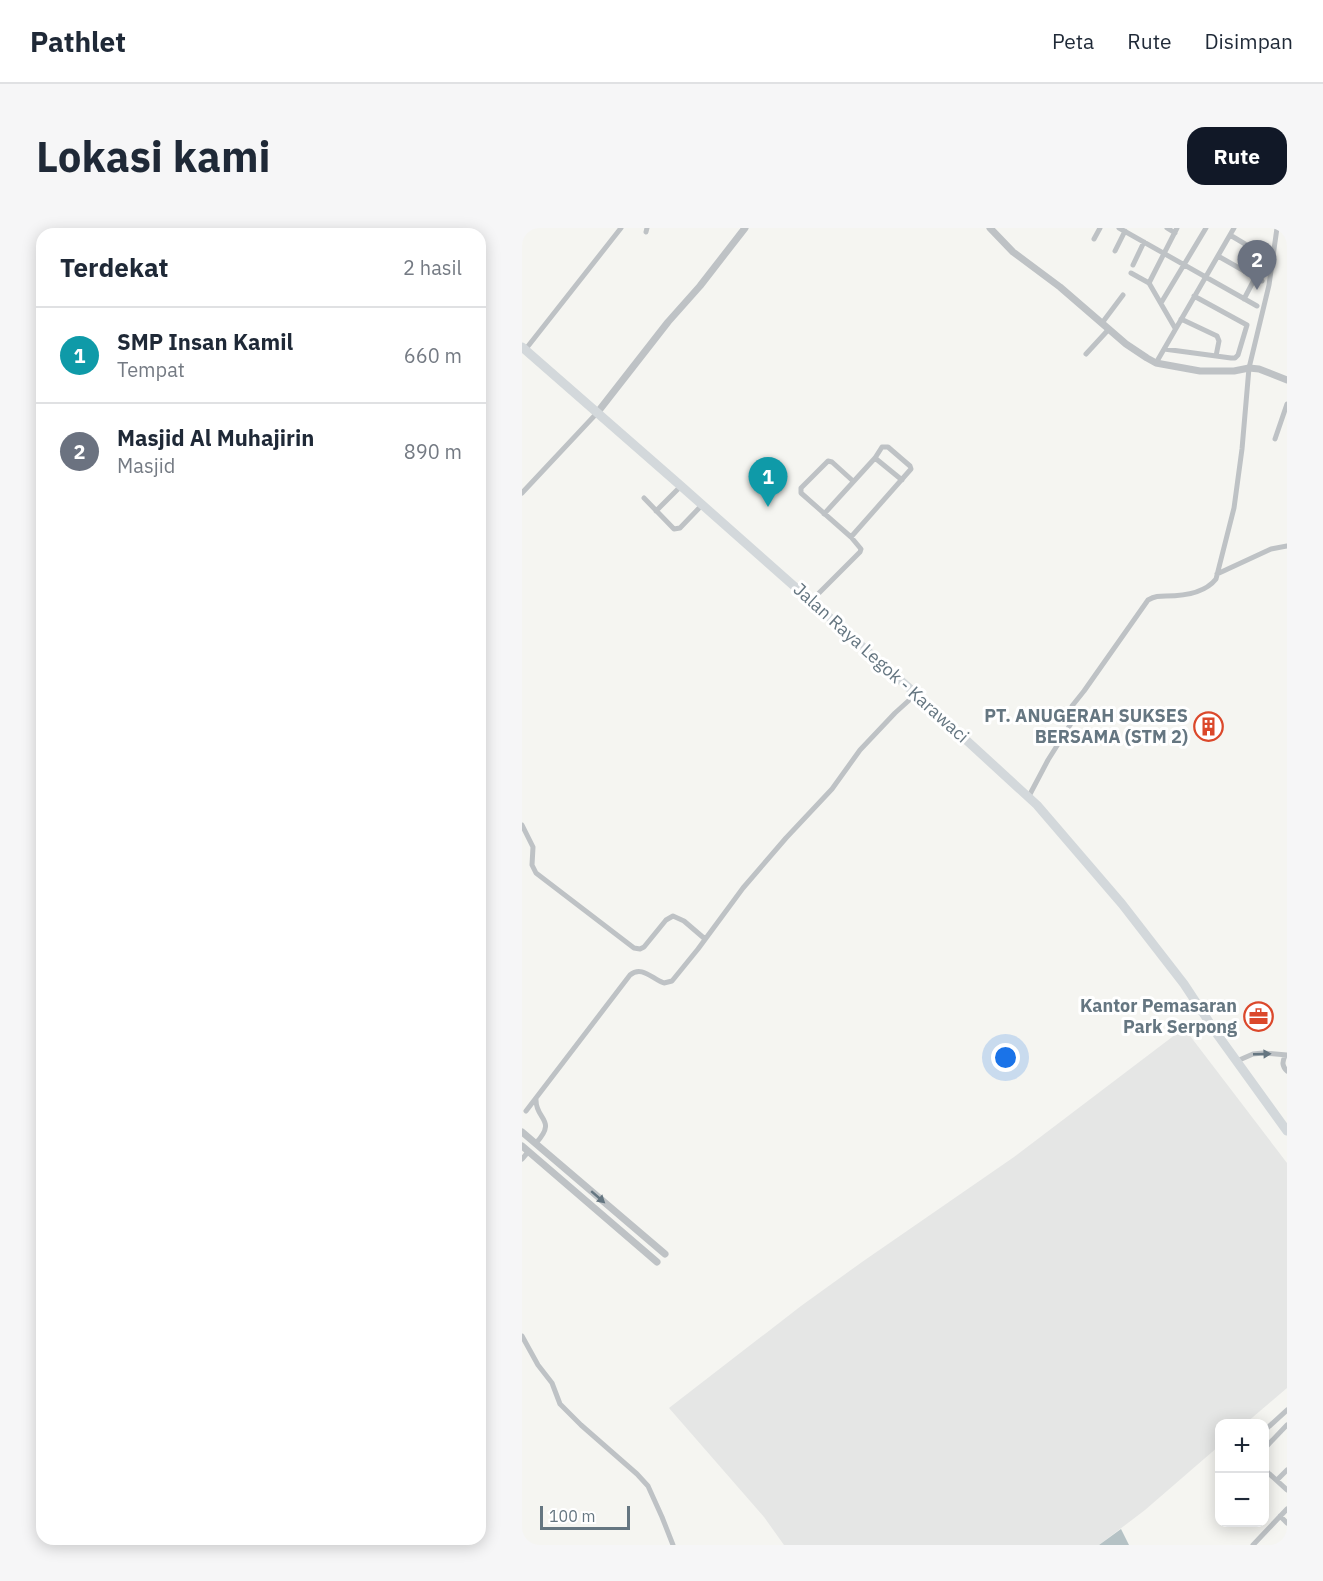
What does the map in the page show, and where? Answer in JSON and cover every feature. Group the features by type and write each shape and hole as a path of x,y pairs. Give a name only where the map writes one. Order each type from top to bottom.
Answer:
{"main road":[{"name":"Jalan Raya Legok - Karawaci","path":"523,348 1029,796 1122,904 1184,984 1217,1034 1283,1117 1287,1131"}],"street":[{"path":"523,348 621,228"},
{"path":"522,493 597,413 746,228"},
{"path":"990,228 1013,252 1060,287 1137,352 1156,363 1211,372 1249,368 1269,372 1287,380"},
{"path":"1094,239 1100,228"},
{"path":"1149,283 1176,230 1167,228"},
{"path":"1161,303 1206,228"},
{"path":"1156,363 1234,228"},
{"path":"1029,796 1048,760 1078,713 1072,706 1148,600 1159,596 1187,594 1214,582 1234,508 1249,368 1269,285 1277,228"},
{"path":"1115,251 1122,230 1257,306"},
{"path":"1230,236 1266,256"},
{"path":"1133,265 1144,242"},
{"path":"1218,256 1258,279 1244,299"},
{"path":"1131,273 1149,283 1175,328"},
{"path":"1102,323 1123,295"},
{"path":"1194,296 1259,331"},
{"path":"1181,319 1217,336 1219,341 1216,357"},
{"path":"1164,349 1216,357 1237,357 1247,325"},
{"path":"1086,354 1109,329"},
{"path":"1275,439 1287,404"},
{"path":"824,514 875,458 882,447 888,447 911,467 910,470 851,537"},
{"path":"875,458 902,480"},
{"path":"811,601 861,549 851,537 801,493 801,488 828,461 853,481"},
{"path":"656,511 681,486"},
{"path":"644,498 672,528 678,529 702,505"},
{"path":"1217,574 1271,549 1287,546"},
{"path":"526,1111 630,975 635,971 640,971 657,981 669,983 672,981 743,888 832,789 860,750 916,694"},
{"path":"522,825 533,847 532,865 536,873 634,948 644,947 666,920 673,916 684,921 705,939"},
{"path":"1238,1060 1253,1054 1286,1055 1282,1061 1287,1071"},
{"path":"536,1143 545,1133 545,1121 536,1105 537,1097"},
{"path":"522,1132 665,1254"},
{"path":"522,1159 525,1149 657,1262"},
{"path":"562,1180 569,1172"},
{"path":"522,1336 538,1365 552,1383 560,1404 648,1485 673,1545"},
{"path":"1269,1426 1287,1410"},
{"path":"1269,1444 1287,1425"},
{"path":"1277,1480 1287,1470"},
{"path":"1269,1473 1287,1490"},
{"path":"1262,1545 1255,1543 1287,1509"},
{"path":"1280,1516 1287,1523"}],"shaded area":[{"path":"1184,1028 1287,1163 1287,1388 1251,1419 1215,1419 1215,1449 1145,1510 1099,1545 784,1545 764,1517 669,1408 801,1306 1014,1157"},
{"path":"1121,1529 1129,1545 1099,1545"}],"place":[{"name":"Masjid Al Muhajirin","path":"1257,290"},
{"name":"SMP Insan Kamil","path":"768,507"},
{"name":"PT. ANUGERAH SUKSES BERSAMA (STM 2)","path":"1209,726"},
{"name":"Kantor Pemasaran Park Serpong","path":"1258,1016"}]}
